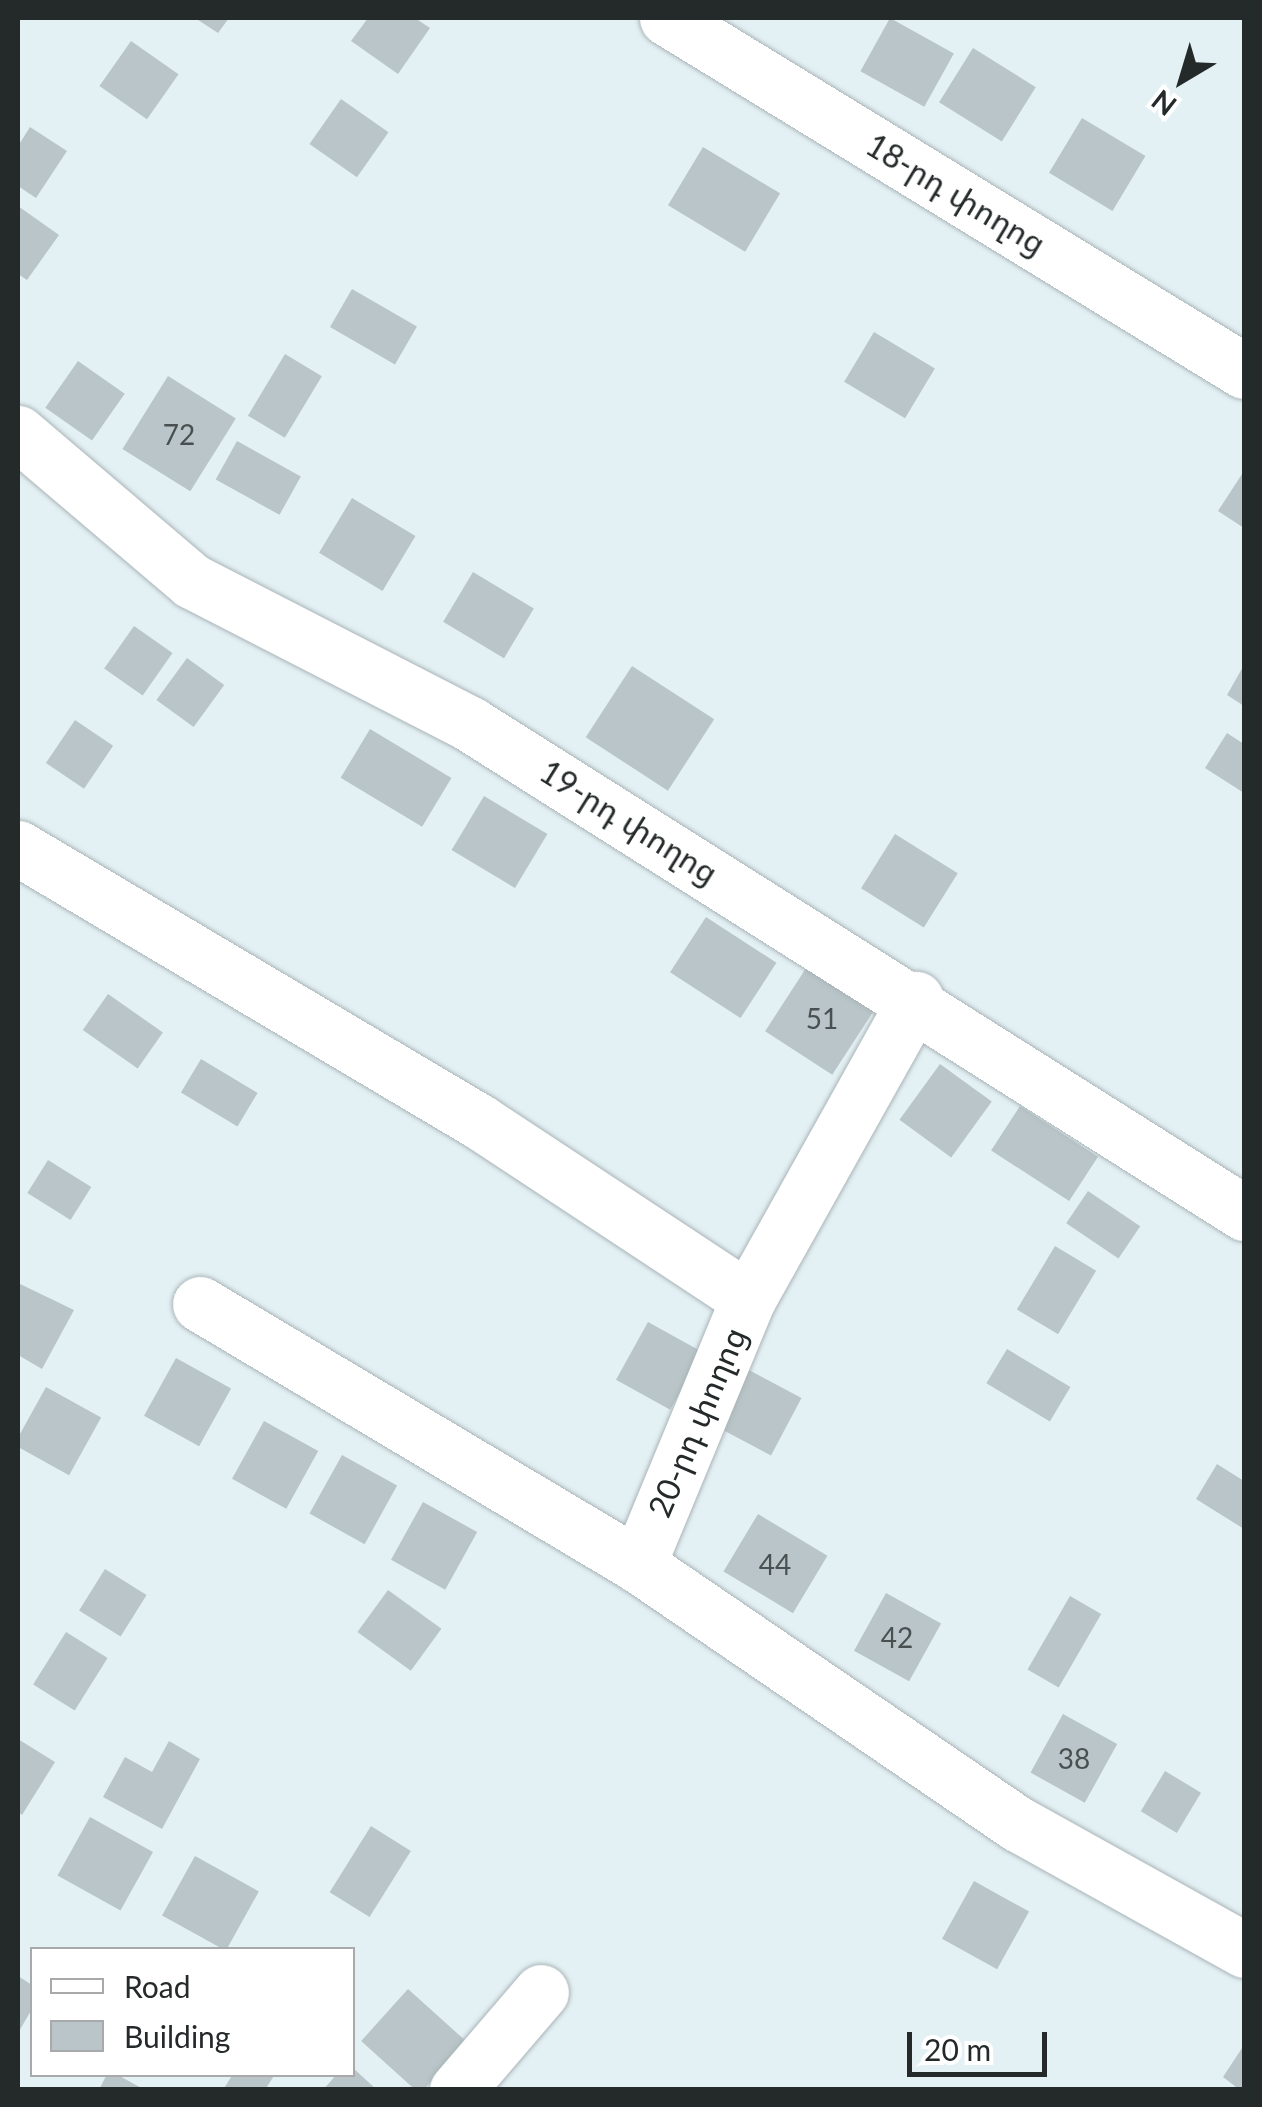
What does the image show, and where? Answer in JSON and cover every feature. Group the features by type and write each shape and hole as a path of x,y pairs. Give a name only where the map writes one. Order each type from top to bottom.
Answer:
{"street":[{"name":"18-րդ փողոց","path":"667,18 1244,371"},
{"name":"19-րդ փողոց","path":"18,434 192,581 470,724 916,999 1244,1212"},
{"name":"20-րդ փողոց","path":"18,848 480,1122 748,1299 638,1565"},
{"path":"748,1299 916,999"},
{"path":"200,1304 638,1565 1018,1824 1244,1950"},
{"path":"457,2090 541,1992"}],"building":[{"path":"195,18 229,18 218,33"},
{"path":"368,18 415,18 430,28 398,74 351,41"},
{"path":"890,18 954,53 924,107 860,71"},
{"path":"131,41 179,74 147,119 99,86"},
{"path":"973,48 1036,87 1002,141 939,102"},
{"path":"341,99 389,132 357,177 309,144"},
{"path":"1082,118 1145,156 1112,211 1049,173"},
{"path":"30,127 67,151 36,198 18,186 18,146"},
{"path":"703,147 780,193 745,252 668,205"},
{"path":"18,206 59,235 27,280 18,274"},
{"path":"352,289 417,326 395,365 330,327"},
{"path":"874,332 935,369 905,418 844,382"},
{"path":"285,354 322,376 285,438 248,416"},
{"path":"78,361 125,394 92,440 45,408"},
{"path":"168,376 236,418 190,491 122,449"},
{"path":"237,441 301,476 280,515 216,479"},
{"path":"1244,471 1244,528 1218,511"},
{"path":"352,498 415,536 382,591 319,553"},
{"path":"473,572 534,609 504,658 443,622"},
{"path":"134,626 173,653 143,696 104,669"},
{"path":"187,658 224,685 194,727 156,700"},
{"path":"1244,665 1244,706 1227,695"},
{"path":"632,666 714,719 668,791 586,737"},
{"path":"75,720 113,746 84,789 46,763"},
{"path":"370,729 451,778 422,827 341,778"},
{"path":"1227,733 1244,744 1244,793 1205,768"},
{"path":"484,796 547,834 515,888 452,850"},
{"path":"895,834 958,873 924,927 861,888"},
{"path":"706,917 776,963 741,1018 670,972"},
{"path":"812,959 879,1003 832,1075 765,1031"},
{"path":"108,994 163,1032 138,1068 83,1030"},
{"path":"201,1059 258,1093 237,1126 181,1092"},
{"path":"940,1064 992,1102 951,1157 899,1120"},
{"path":"1020,1106 1098,1157 1069,1201 991,1150"},
{"path":"48,1160 91,1187 71,1220 27,1193"},
{"path":"1088,1191 1140,1226 1118,1259 1066,1223"},
{"path":"1055,1246 1096,1271 1058,1334 1017,1309"},
{"path":"18,1283 74,1310 42,1369 18,1355"},
{"path":"648,1322 702,1352 670,1410 616,1380"},
{"path":"1007,1349 1070,1387 1050,1421 986,1383"},
{"path":"176,1358 231,1389 199,1446 144,1416"},
{"path":"745,1368 802,1398 771,1455 714,1425"},
{"path":"46,1387 101,1418 69,1475 18,1447 18,1438"},
{"path":"264,1421 318,1451 286,1509 232,1479"},
{"path":"342,1455 397,1486 365,1544 310,1514"},
{"path":"1217,1464 1244,1481 1244,1529 1196,1499"},
{"path":"423,1502 477,1532 445,1590 391,1560"},
{"path":"758,1514 827,1556 793,1613 723,1571"},
{"path":"105,1569 147,1595 121,1637 79,1611"},
{"path":"388,1590 441,1629 411,1671 357,1632"},
{"path":"886,1593 941,1624 909,1681 854,1651"},
{"path":"1070,1596 1101,1614 1059,1688 1028,1670"},
{"path":"66,1632 108,1658 75,1711 33,1685"},
{"path":"1063,1714 1117,1744 1085,1803 1031,1773"},
{"path":"18,1739 55,1762 22,1815 18,1812"},
{"path":"169,1741 200,1759 162,1829 103,1797 125,1757 152,1772"},
{"path":"1165,1771 1201,1793 1177,1833 1141,1811"},
{"path":"90,1817 153,1852 120,1911 58,1876"},
{"path":"371,1826 411,1851 370,1917 330,1892"},
{"path":"195,1856 259,1891 228,1947 219,1947 162,1915"},
{"path":"974,1881 1029,1912 997,1969 942,1939"},
{"path":"18,1976 30,1984 30,2012 18,2033"},
{"path":"408,1989 467,2042 423,2090 416,2090 361,2041"},
{"path":"1244,2045 1244,2090 1240,2090 1223,2077"},
{"path":"355,2070 377,2090 323,2090 334,2077 355,2077"},
{"path":"106,2077 121,2077 145,2090 99,2090"},
{"path":"231,2077 273,2077 265,2090 223,2090"}]}
